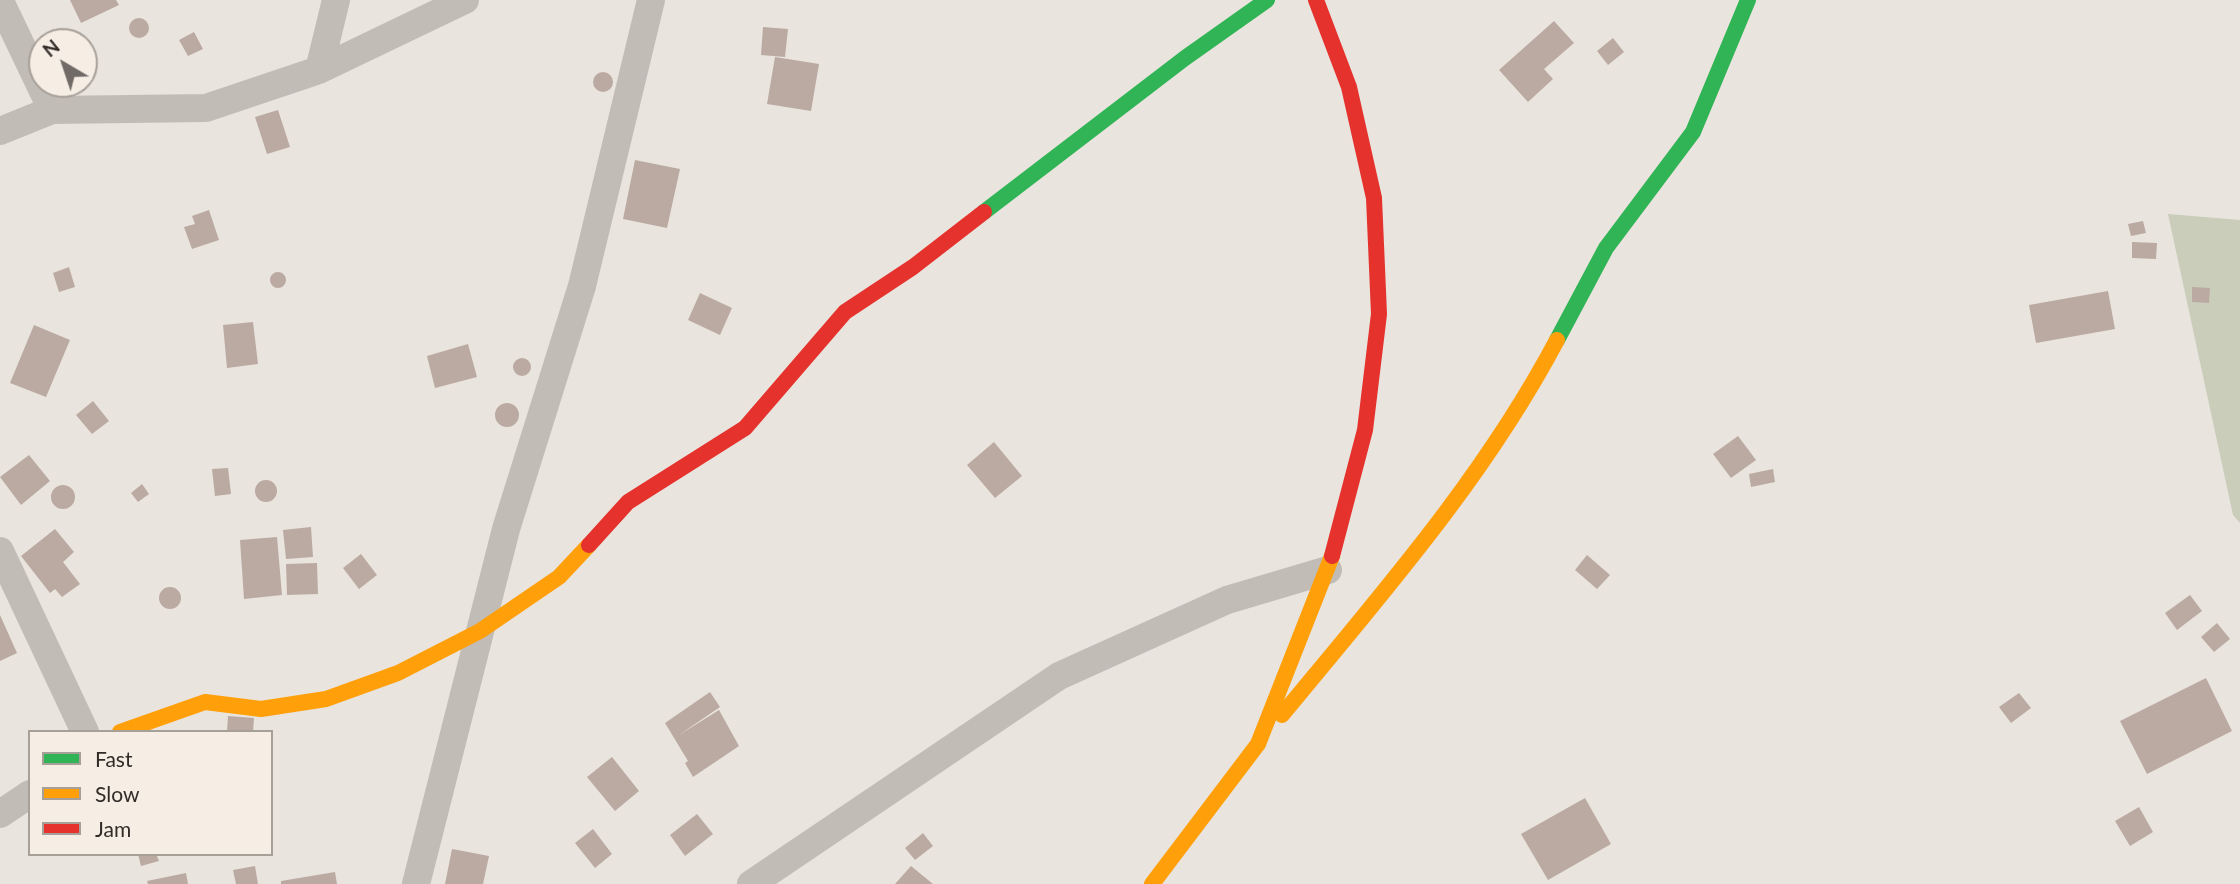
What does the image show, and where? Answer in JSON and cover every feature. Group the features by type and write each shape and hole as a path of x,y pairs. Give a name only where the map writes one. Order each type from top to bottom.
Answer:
{"street":[{"path":"319,70 336,0"},
{"path":"0,131 52,110 206,108 319,70 465,0"},
{"path":"416,884 506,529 582,286 651,0"},
{"path":"126,730 205,702 261,709 327,699 398,673 480,631 559,577 628,502 745,428 845,312 923,259 1185,58 1266,0"},
{"path":"1258,744 1328,570 1365,430 1379,314 1374,198 1349,88 1316,0"},
{"path":"1152,884 1258,744 1445,516 1540,372 1606,248 1693,132 1748,0"},
{"path":"0,1 52,110"},
{"path":"0,551 84,730"},
{"path":"751,884 1059,676 1227,600 1328,570"},
{"path":"0,814 28,795"}],"green space":[{"path":"2168,214 2240,220 2240,523 2233,515"}],"building":[{"path":"70,0 116,0 119,5 81,23"},
{"path":"139,18 146,21 149,28 146,35 139,38 132,35 129,28 132,21"},
{"path":"1554,21 1574,43 1544,69 1553,79 1528,102 1499,70"},
{"path":"763,27 788,29 785,57 761,55"},
{"path":"194,32 203,49 188,56 179,40"},
{"path":"1613,38 1624,52 1608,65 1597,51"},
{"path":"775,57 819,64 811,111 767,104"},
{"path":"603,72 610,75 613,82 610,89 603,92 596,89 593,82 596,75"},
{"path":"278,110 290,147 267,154 255,117"},
{"path":"635,160 680,169 667,228 623,219"},
{"path":"209,210 219,240 192,249 184,227 195,224 192,216"},
{"path":"2143,221 2146,233 2131,236 2128,224"},
{"path":"2132,242 2157,243 2156,259 2132,258"},
{"path":"69,267 75,287 59,292 53,273"},
{"path":"278,272 286,280 278,288 270,280"},
{"path":"2192,287 2210,288 2209,303 2192,302"},
{"path":"2108,291 2115,329 2036,343 2029,305"},
{"path":"700,293 732,308 720,335 688,320"},
{"path":"253,322 258,364 227,368 223,325"},
{"path":"34,325 70,340 46,397 10,383"},
{"path":"468,344 477,377 435,388 427,356"},
{"path":"522,358 528,361 531,367 528,373 522,376 516,373 513,367 516,361"},
{"path":"93,401 109,421 92,434 76,415"},
{"path":"507,403 515,407 519,415 515,423 507,427 499,423 495,415 499,407"},
{"path":"1738,436 1756,460 1731,478 1713,454"},
{"path":"994,442 1022,476 995,498 967,465"},
{"path":"29,455 50,481 21,505 0,477"},
{"path":"228,468 231,494 215,496 212,469"},
{"path":"1773,469 1775,482 1751,487 1749,474"},
{"path":"266,480 274,483 277,491 274,499 266,502 258,499 255,491 258,483"},
{"path":"142,484 149,494 138,502 131,493"},
{"path":"63,485 71,489 75,497 71,505 63,509 55,505 51,497 55,489"},
{"path":"311,527 313,557 286,559 283,530"},
{"path":"55,529 74,552 63,562 80,584 62,597 55,589 50,593 21,556"},
{"path":"277,537 282,595 244,599 240,540"},
{"path":"361,554 377,575 359,589 343,568"},
{"path":"1587,555 1610,575 1597,589 1575,570"},
{"path":"317,563 318,594 287,595 286,564"},
{"path":"170,587 178,590 181,598 178,606 170,609 162,606 159,598 162,590"},
{"path":"2190,595 2202,611 2177,630 2165,613"},
{"path":"0,615 17,653 0,661"},
{"path":"2217,623 2230,639 2214,652 2201,637"},
{"path":"2206,678 2232,731 2147,774 2120,721"},
{"path":"710,692 720,707 679,735 719,710 739,746 693,777 685,763 688,761 665,723"},
{"path":"2019,693 2031,708 2011,723 1999,707"},
{"path":"228,716 254,718 253,730 227,730"},
{"path":"612,757 639,791 615,811 587,777"},
{"path":"1585,798 1611,844 1548,880 1521,834"},
{"path":"2139,807 2153,832 2130,846 2115,821"},
{"path":"697,814 713,834 685,856 670,835"},
{"path":"593,829 612,854 595,868 575,843"},
{"path":"923,833 933,846 915,860 905,848"},
{"path":"452,849 489,856 483,884 445,884"},
{"path":"138,856 157,856 159,861 141,866"},
{"path":"255,866 258,884 236,884 233,870"},
{"path":"911,866 933,884 895,884"},
{"path":"335,872 337,884 281,884 281,881"},
{"path":"186,873 188,884 148,884 147,881"}],"traffic: fast":[{"path":"984,212 1185,58 1267,0"},
{"path":"1557,340 1606,248 1693,132 1748,0"}],"traffic: slow":[{"path":"1282,715 1393,580 1464,488 1528,391 1557,340"},
{"path":"126,730 205,702 261,709 326,699 398,673 480,631 559,577 589,545"},
{"path":"1152,884 1258,744 1332,556"}],"traffic: jam":[{"path":"1316,0 1349,87 1374,198 1379,314 1365,430 1332,556"},
{"path":"589,545 628,502 745,428 845,312 913,267 984,212"}]}
